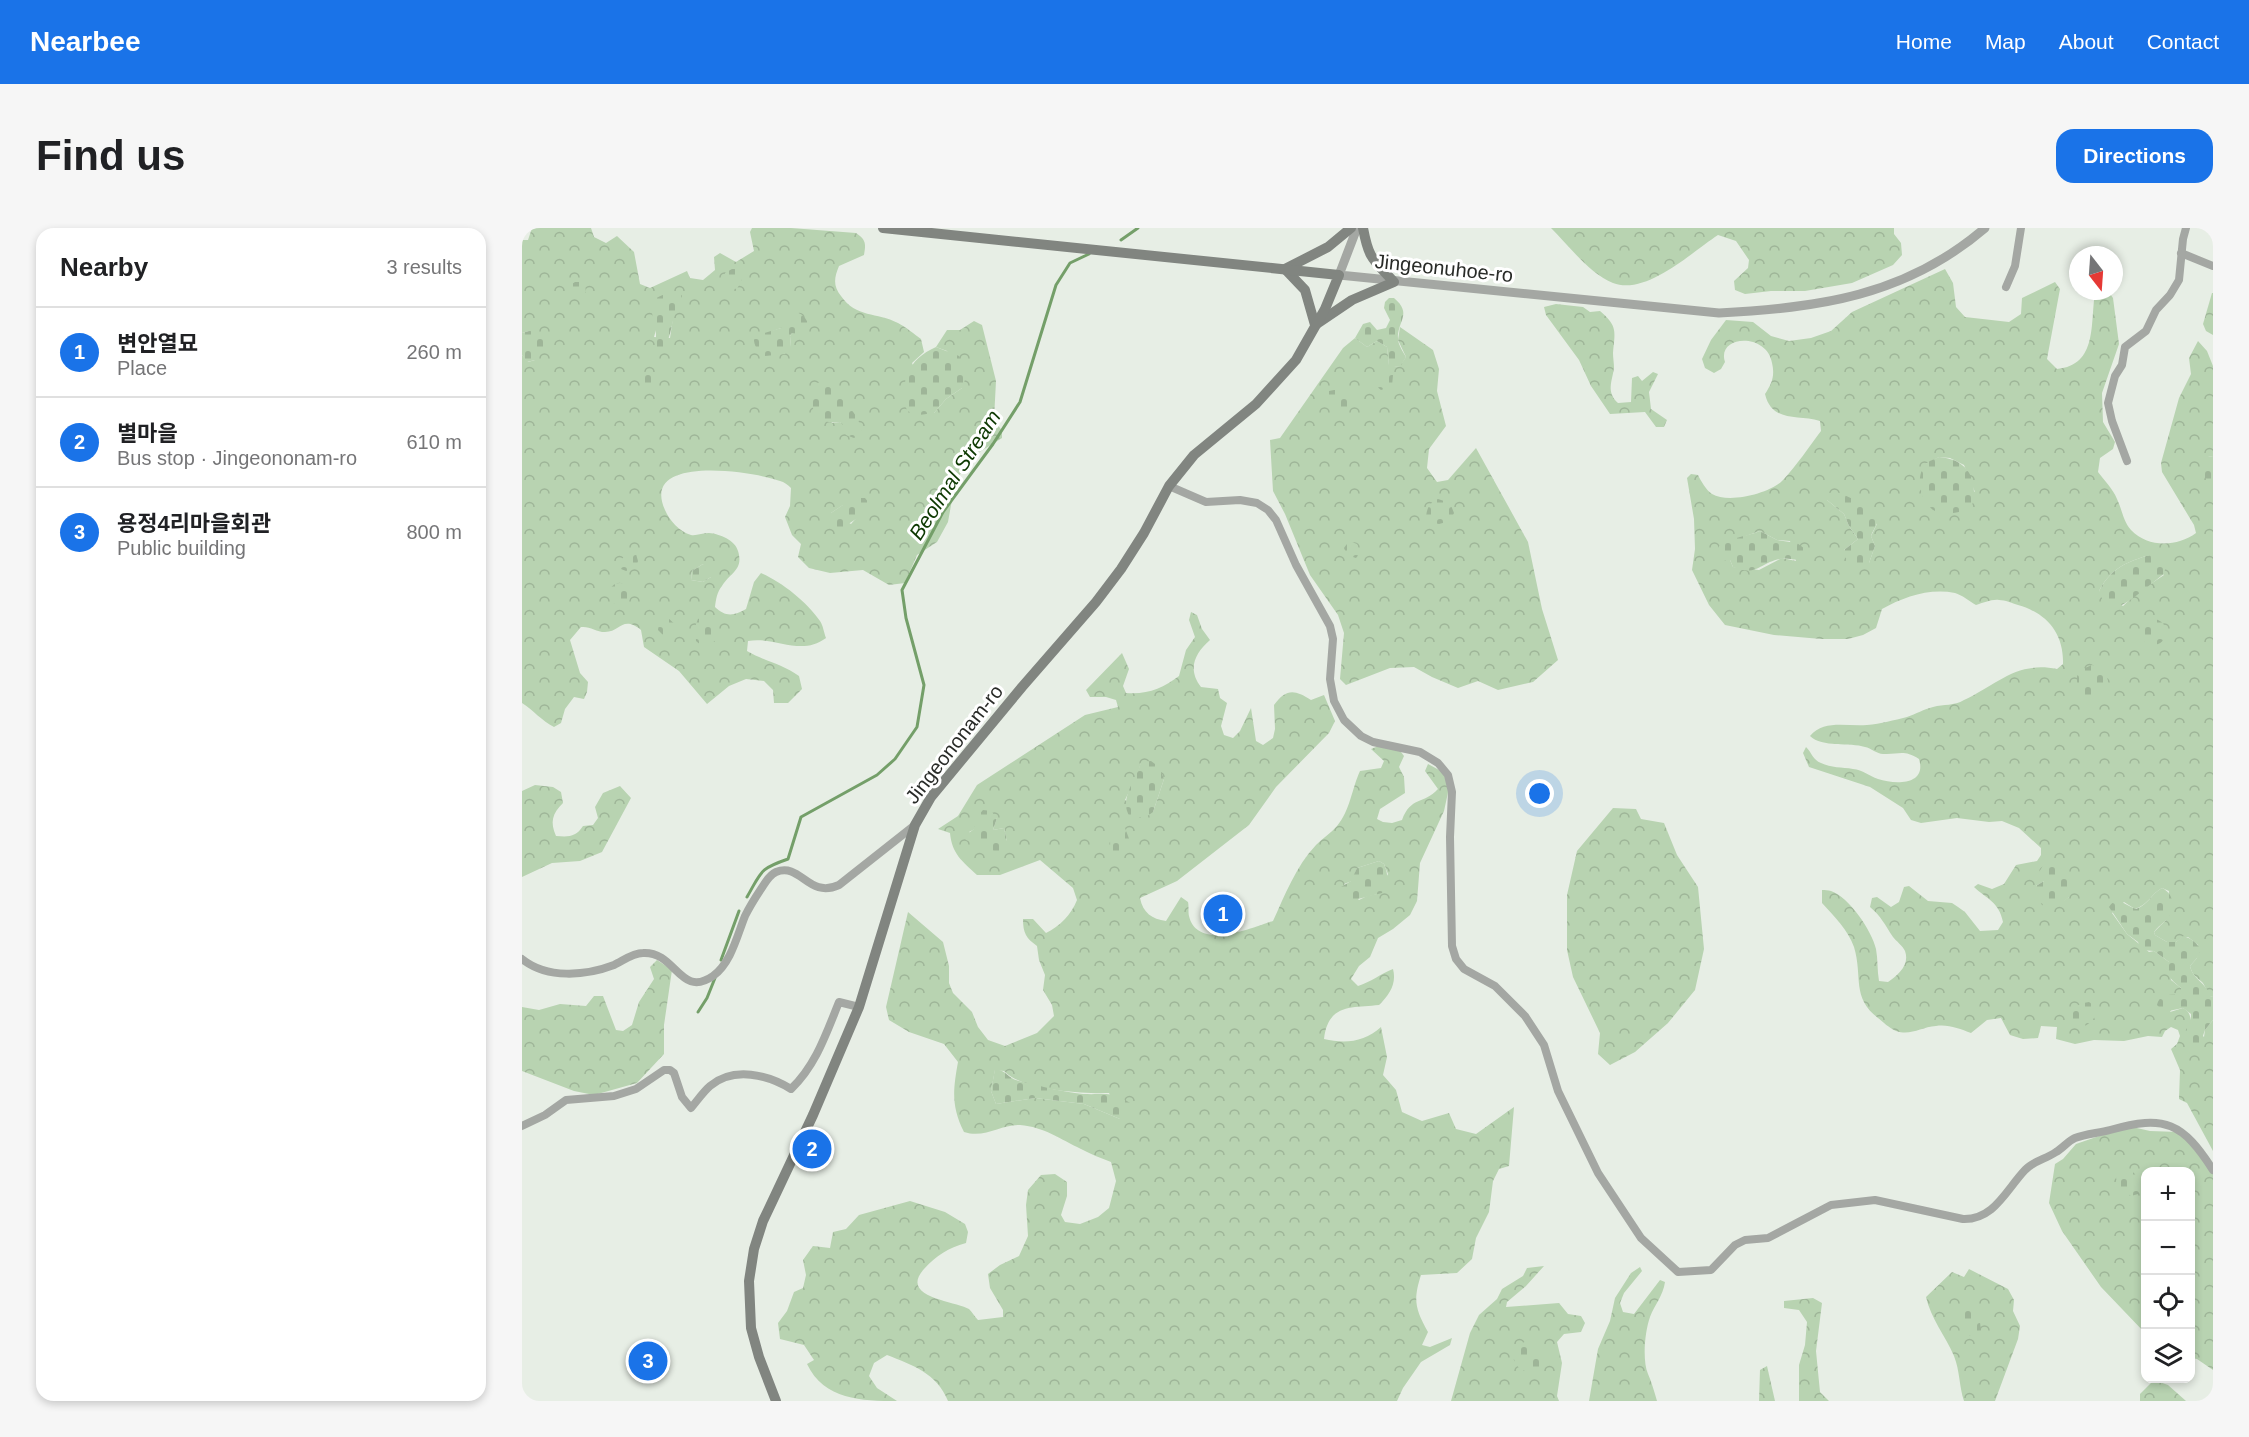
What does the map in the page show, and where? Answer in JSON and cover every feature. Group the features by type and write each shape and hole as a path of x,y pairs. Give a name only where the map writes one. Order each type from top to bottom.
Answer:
{"main road":[{"name":"Jingeonuhoe-ro","path":"883,228 1339,275"},
{"path":"1351,228 1328,247 1285,269 1305,290 1315,325 1352,300 1394,282 1371,258 1367,250 1363,228"},
{"name":"Jingeononam-ro","path":"776,1401 759,1357 751,1328 748,1289 752,1257 763,1221 813,1115 859,1007 915,825 931,797 1096,602 1121,569 1144,533 1169,486 1194,455 1256,404 1296,360 1325,309 1339,275"}],"street":[{"name":"Jingeononam-ro","path":"1339,275 1357,228"},
{"name":"Jingeonuhoe-ro","path":"1339,275 1695,312 1781,310 1837,301 1878,290 1922,270 1967,243 1984,228"},
{"path":"2006,287 2015,266 2021,228"},
{"path":"2127,461 2112,421 2108,403 2126,347 2146,331 2156,310 2170,295 2179,280 2186,228"},
{"path":"2181,254 2213,266"},
{"path":"1169,486 1206,502 1240,500 1257,503 1268,510 1276,520 1296,565 1330,626 1333,639 1330,679 1335,701 1344,720 1361,736 1373,742 1420,752 1438,763 1448,775 1452,792 1450,837 1452,946 1456,959 1464,969 1495,986 1525,1016 1544,1045 1558,1091 1598,1173 1641,1238 1678,1272 1711,1270 1736,1245 1745,1240 1768,1238 1831,1205 1875,1200 1975,1220 2002,1199 2031,1165 2051,1156 2074,1138 2131,1124 2150,1121 2164,1123 2179,1130 2191,1140 2213,1170"},
{"path":"522,959 548,973 574,974 613,966 635,954 643,953 661,956 685,980 699,982 705,980 714,975 727,960 751,903 772,875 786,871 801,876 818,888 831,888 849,877 915,825"},
{"path":"522,1126 545,1115 566,1100 614,1096 636,1089 664,1070 674,1073 682,1097 691,1108 710,1086 730,1076 764,1076 791,1089 804,1077 816,1058 839,1002 859,1007"}],"green space":[{"path":"532,228 591,228 594,237 606,243 617,236 634,252 640,284 650,288 687,271 690,278 703,280 715,270 714,257 720,253 736,262 754,251 750,232 752,228 791,228 856,233 864,242 864,255 839,266 835,278 837,289 853,308 898,323 921,339 924,352 912,363 934,413 946,399 962,388 947,351 936,347 947,330 960,330 974,321 982,325 996,381 994,419 1002,431 1002,438 970,458 955,483 948,522 937,542 917,555 905,583 889,585 863,570 830,573 809,568 798,557 801,544 792,535 785,517 790,506 791,488 781,481 726,471 704,471 684,473 669,480 661,492 667,514 679,528 691,535 709,533 718,535 726,538 736,547 739,557 738,567 720,588 715,607 722,613 738,613 746,609 754,582 761,573 794,593 821,623 826,638 807,646 758,640 748,641 747,651 799,676 802,689 788,703 774,703 773,690 764,681 746,679 729,686 707,704 679,671 644,647 641,630 625,624 605,632 581,627 570,640 580,673 588,682 587,692 584,699 574,697 565,709 561,723 554,727 522,703 522,355 528,362 535,360 529,331 522,333 522,240 528,240","holes":["681,296 674,311 670,338 654,337 656,330","781,328 792,333 791,347 773,331","809,390 860,434 840,422 832,423","843,505 859,515 851,524 831,513","703,564 711,577 703,582 691,580 692,571"]},
{"path":"1551,228 1894,228 1894,234 1901,243 1902,255 1893,265 1852,283 1805,291 1745,294 1735,290 1734,281 1748,268 1749,260 1736,241 1718,235 1654,278 1626,285 1613,283 1596,273"},
{"path":"732,269 739,269 742,272 742,279 737,289 730,288 725,280 725,273"},
{"path":"1945,269 1953,283 1956,307 1965,317 2009,322 2021,314 2022,298 2055,282 2060,289 2047,359 2057,369 2070,366 2080,360 2086,351 2092,329 2094,300 2113,300 2119,344 2102,393 2103,422 2115,442 2113,449 2100,458 2098,472 2115,495 2131,530 2146,540 2163,544 2180,541 2196,533 2194,525 2162,472 2161,463 2179,398 2191,374 2189,358 2198,341 2207,351 2213,366 2213,457 2208,456 2208,480 2213,480 2213,997 2209,996 2203,983 2194,976 2190,966 2197,958 2198,945 2188,937 2183,937 2176,942 2167,942 2155,935 2154,932 2166,920 2169,891 2162,888 2135,909 2124,902 2112,913 2127,934 2149,952 2154,951 2169,962 2171,980 2181,988 2181,994 2170,1012 2183,1008 2186,1010 2194,1027 2204,1037 2205,1030 2213,1020 2213,1151 2187,1103 2179,1099 2180,1070 2171,1049 2177,1044 2180,1036 2178,1030 2171,1027 2162,1037 2148,1036 2124,1041 2094,1040 2075,1044 2056,1039 2057,1027 2041,1026 2038,1038 2023,1039 2010,1035 2001,1018 1987,1020 1971,1033 1954,1027 1940,1026 1901,1032 1886,1025 1864,1002 1859,986 1854,947 1836,918 1822,903 1822,890 1838,894 1859,916 1874,942 1879,981 1888,982 1902,969 1906,956 1903,947 1870,907 1872,898 1877,897 1891,907 1899,902 1904,887 1909,886 1928,901 1952,903 1965,912 1980,931 1998,930 2003,922 1999,910 1974,887 1978,884 1992,889 2004,884 2016,865 2037,861 2041,855 2041,848 2019,828 2002,821 1989,822 1957,818 1921,823 1911,820 1903,808 1870,787 1809,767 1803,753 1806,747 1816,760 1825,765 1857,770 1878,779 1893,782 1908,781 1914,778 1920,768 1919,759 1905,753 1881,754 1859,746 1822,742 1810,736 1822,727 1877,724 1907,717 1933,707 1960,702 2019,671 2043,667 2057,669 2063,664 2063,653 2052,626 2037,613 2004,600 1993,600 1976,605 1955,593 1926,593 1899,601 1882,609 1876,628 1848,639 1774,635 1725,625 1709,605 1692,570 1695,549 1694,519 1687,478 1691,474 1698,475 1708,490 1719,497 1729,498 1760,493 1783,480 1821,431 1820,421 1787,416 1773,409 1768,403 1765,394 1772,379 1773,368 1768,353 1761,346 1743,341 1728,346 1724,353 1725,362 1721,369 1714,373 1705,368 1702,359 1711,340 1726,320 1753,322 1771,336 1789,341 1811,338 1831,331 1852,312","holes":["1939,457 1950,458 1964,465 1975,492 1926,464","1827,500 1859,503 1877,524 1871,536 1875,546 1869,563 1844,550 1858,539 1844,514","1760,531 1777,540 1790,541 1796,561 1782,558 1759,570 1733,567 1730,560 1740,538","2146,556 2164,575 2137,593 2123,606 2099,591 2118,568","2044,881 2069,897 2063,901 2036,886"]},
{"path":"575,282 585,285 586,292 581,297 574,297 569,286"},
{"path":"679,292 682,296 676,309 668,342 665,348 657,347 652,312 654,301 662,295"},
{"path":"2212,293 2213,335 2206,331 2203,324"},
{"path":"1389,298 1394,298 1400,304 1403,313 1398,339 1406,357 1400,367 1389,366 1387,347 1377,341 1367,347 1355,338 1363,324 1370,322 1377,330 1386,328 1390,320 1384,308"},
{"path":"1556,304 1583,307 1590,312 1600,311 1613,325 1614,368 1611,391 1618,403 1631,402 1632,378 1638,376 1642,381 1653,372 1658,374 1649,392 1651,409 1667,420 1664,427 1656,427 1645,412 1610,414 1591,386 1579,360 1546,315 1544,307"},
{"path":"792,311 804,316 809,327 800,334 792,333 791,347 785,354 765,356 756,348 754,336 781,328 786,315"},
{"path":"1400,327 1433,350 1439,369 1437,391 1446,426 1429,449 1427,468 1437,482 1448,480 1476,448 1528,542 1542,609 1558,660 1533,682 1498,690 1478,681 1458,688 1414,667 1390,668 1346,685 1340,679 1344,633 1338,615 1310,575 1273,491 1270,440 1280,438 1343,348 1355,338 1367,347 1377,341 1387,347 1389,365 1399,367 1406,357 1398,340"},
{"path":"539,332 544,337 544,350 535,360 527,362 522,355 522,333"},
{"path":"936,347 959,356 967,374 962,388 946,399 934,413 919,415 907,411 904,390 908,373 919,358"},
{"path":"1378,371 1386,371 1393,375 1392,386 1381,390 1375,385 1372,376"},
{"path":"644,372 654,373 653,385 648,389 642,386 640,377"},
{"path":"824,381 854,413 861,427 861,434 854,438 846,435 840,422 825,421 817,415 809,390 812,384"},
{"path":"1342,390 1352,401 1347,407 1332,408 1326,403 1323,397 1324,392"},
{"path":"2208,456 2213,457 2213,480 2208,480 2200,474 2201,462"},
{"path":"1939,457 1957,462 1969,472 1974,487 1972,506 1959,512 1944,513 1935,511 1926,502 1921,489 1920,475 1927,463"},
{"path":"1835,491 1867,507 1876,517 1877,523 1871,536 1875,546 1869,563 1862,569 1852,565 1845,557 1844,550 1858,539 1844,514 1827,500 1827,494"},
{"path":"853,498 865,498 869,503 869,512 840,529 832,523 831,513"},
{"path":"1438,499 1450,503 1454,513 1450,521 1439,524 1430,522 1426,517 1429,506"},
{"path":"1760,531 1777,540 1797,543 1805,549 1804,558 1780,559 1748,571 1733,567 1730,560 1723,561 1717,552 1719,546 1728,541"},
{"path":"1349,541 1357,544 1360,553 1356,558 1347,555 1344,548"},
{"path":"630,550 636,554 638,561 636,567 626,571 621,569 620,561"},
{"path":"2146,556 2160,556 2166,565 2164,574 2130,600 2111,608 2103,601 2099,591 2103,584 2118,568"},
{"path":"703,564 711,568 711,577 703,582 691,580 692,571"},
{"path":"620,583 628,586 631,594 628,602 620,605 612,602 609,594 612,586"},
{"path":"1191,612 1197,615 1202,629 1210,640 1197,656 1194,674 1201,687 1218,689 1220,698 1227,703 1221,726 1224,735 1233,738 1240,731 1251,708 1256,741 1263,745 1273,738 1274,705 1282,696 1291,692 1311,700 1324,695 1335,721 1329,733 1276,787 1249,825 1177,881 1140,898 1143,908 1152,917 1166,921 1181,897 1188,902 1189,916 1194,927 1203,933 1214,935 1239,932 1273,921 1292,881 1309,853 1335,829 1341,820 1360,771 1381,768 1384,761 1371,749 1381,745 1398,748 1404,756 1399,767 1404,777 1405,793 1380,809 1377,819 1383,822 1392,823 1402,820 1409,807 1438,789 1425,771 1428,764 1447,777 1449,788 1444,811 1420,863 1417,901 1410,915 1378,938 1370,957 1359,966 1351,979 1358,986 1393,969 1394,980 1391,989 1379,1005 1351,1008 1336,1013 1326,1027 1324,1039 1340,1041 1361,1039 1381,1027 1387,1057 1383,1075 1396,1090 1402,1112 1422,1121 1449,1113 1456,1129 1476,1134 1514,1107 1509,1166 1499,1169 1493,1181 1489,1212 1476,1238 1472,1259 1457,1273 1421,1275 1418,1284 1417,1304 1420,1317 1428,1332 1422,1345 1430,1347 1452,1338 1450,1345 1421,1362 1397,1401 948,1401 937,1383 923,1371 887,1355 874,1363 869,1376 877,1388 897,1401 858,1399 834,1392 814,1376 807,1364 814,1360 804,1345 780,1339 778,1323 787,1311 794,1292 803,1288 806,1275 803,1260 813,1246 830,1248 833,1232 846,1229 859,1215 910,1201 945,1212 965,1224 968,1232 966,1243 948,1250 934,1260 924,1269 918,1279 918,1286 932,1297 969,1309 978,1320 1003,1317 1003,1310 990,1288 988,1274 1019,1256 1028,1236 1026,1205 1028,1190 1041,1175 1055,1174 1067,1182 1067,1196 1061,1215 1065,1222 1080,1224 1098,1217 1109,1208 1116,1181 1111,1162 1052,1134 1029,1126 1013,1125 979,1134 964,1132 954,1098 958,1062 944,1044 909,1032 889,1020 886,1007 908,912 943,942 949,966 949,983 953,993 972,1012 978,1027 988,1040 1005,1046 1037,1033 1054,1016 1052,1005 1043,990 1045,975 1037,946 1026,935 1023,919 1033,919 1046,933 1051,930 1064,920 1075,905 1077,900 1073,888 1040,860 1000,875 977,875 955,852 950,833 938,829 958,816 977,785 1085,715 1118,707 1116,700 1106,697 1090,697 1086,690 1122,653 1129,669 1123,686 1126,693 1154,690 1179,676 1186,650 1195,637 1189,620","holes":["1141,763 1164,779 1153,812 1125,800","997,818 993,830 1004,828 1007,841 985,841 969,832","1379,861 1384,864 1388,874 1377,894 1359,900 1344,884 1352,881 1357,868","995,1070 1004,1071 1024,1083 1038,1087 1084,1093 1109,1093 1120,1119 1084,1104 1035,1098 996,1104 991,1091"]},
{"path":"706,616 716,623 719,636 711,643 703,645 696,641 695,627 698,619"},
{"path":"668,618 678,627 672,635 663,635 658,630 659,621"},
{"path":"2153,619 2162,623 2166,632 2162,641 2153,645 2144,641 2140,632 2144,623"},
{"path":"2092,665 2100,668 2105,674 2109,690 2103,696 2091,700 2081,693 2077,680 2078,671"},
{"path":"1151,761 1159,767 1164,779 1153,812 1146,817 1130,817 1126,803 1129,790 1141,762"},
{"path":"535,785 553,787 561,792 563,803 556,811 553,822 556,836 572,835 583,826 593,825 598,818 595,807 603,793 620,786 631,798 602,852 580,861 552,863 522,877 522,791"},
{"path":"1613,808 1636,809 1641,819 1664,823 1677,855 1698,887 1704,949 1695,990 1668,1023 1635,1052 1610,1065 1598,1054 1600,1033 1573,977 1567,950 1567,895 1577,851"},
{"path":"983,810 991,811 997,818 993,830 1004,828 1007,841 1004,849 996,852 986,847 985,841 982,845 966,840 965,836 974,829 978,816"},
{"path":"1125,828 1131,844 1127,853 1120,859 1113,857 1111,847 1111,830"},
{"path":"1379,861 1384,864 1387,876 1382,893 1346,902 1337,897 1336,890 1351,881 1357,868"},
{"path":"2055,862 2070,878 2073,887 2069,897 2052,908 2042,905 2035,894 2036,886 2044,881 2039,872 2044,864"},
{"path":"2162,888 2169,893 2173,905 2168,918 2154,932 2155,935 2167,942 2176,942 2183,936 2196,943 2201,950 2190,966 2194,975 2213,997 2213,1020 2205,1030 2200,1044 2191,1047 2185,1042 2185,1036 2191,1023 2191,1014 2183,1008 2164,1012 2157,1005 2163,997 2181,994 2181,988 2168,973 2169,962 2154,951 2141,950 2138,942 2127,934 2109,907 2118,901 2136,909"},
{"path":"657,960 672,970 664,1025 664,1054 637,1083 594,1095 574,1091 522,1071 522,1007 539,1010 560,1004 586,1006 594,996 603,996 616,1030 623,1031 632,1025 639,1002 654,979 650,967"},
{"path":"2089,1002 2097,1013 2095,1017 2085,1026 2074,1028 2069,1021 2073,1010 2078,1005"},
{"path":"995,1069 1003,1071 1015,1080 1051,1089 1116,1096 1136,1107 1135,1114 1129,1118 1120,1119 1084,1104 1035,1098 996,1104 991,1091"},
{"path":"2128,1126 2150,1131 2179,1132 2213,1171 2213,1370 2195,1359 2195,1167 2141,1167 2141,1329 2101,1287 2062,1231 2049,1203 2055,1164 2063,1159 2076,1144"},
{"path":"2128,1169 2140,1181 2138,1194 2131,1196 2120,1188 2116,1178 2121,1170"},
{"path":"1544,1266 1507,1302 1506,1307 1559,1303 1568,1314 1581,1316 1585,1323 1581,1332 1564,1334 1557,1342 1562,1363 1557,1396 1559,1401 1451,1401 1470,1333 1479,1315 1497,1299 1502,1289 1523,1276 1527,1268"},
{"path":"1640,1267 1642,1271 1624,1293 1620,1303 1623,1312 1634,1314 1660,1280 1665,1282 1663,1292 1650,1317 1645,1346 1646,1368 1657,1401 1589,1401 1598,1349 1610,1321 1615,1298 1631,1273"},
{"path":"1969,1269 2008,1289 2014,1300 2013,1311 2020,1326 2018,1339 1995,1401 1964,1401 1954,1356 1931,1313 1926,1297 1952,1272 1964,1277"},
{"path":"1813,1298 1822,1303 1816,1351 1820,1392 1829,1401 1799,1401 1799,1365 1805,1345 1807,1322 1799,1310 1784,1308 1784,1301"},
{"path":"1965,1309 1974,1310 1979,1315 1981,1330 1970,1336 1959,1313"},
{"path":"1525,1342 1538,1346 1543,1358 1539,1367 1532,1372 1520,1370 1510,1353 1514,1345"},
{"path":"1767,1366 1775,1401 1759,1401 1760,1370"},
{"path":"2151,1383 2162,1383 2168,1385 2186,1401 2140,1401 2140,1394"}],"waterway":[{"name":"Beolmal Stream","path":"1121,240 1138,228"},
{"name":"Beolmal Stream","path":"747,897 762,872 788,859 801,817 877,775 895,759 917,727 924,685 906,618 902,590 943,512 993,444 1020,402 1056,285 1070,263 1089,254"},
{"name":"Beolmal Stream","path":"721,960 739,911"},
{"name":"Beolmal Stream","path":"698,1012 715,978"}],"place":[{"name":"변안열묘","path":"1223,914"},
{"name":"별마을","path":"812,1149"},
{"name":"용정4리마을회관","path":"648,1361"}]}
